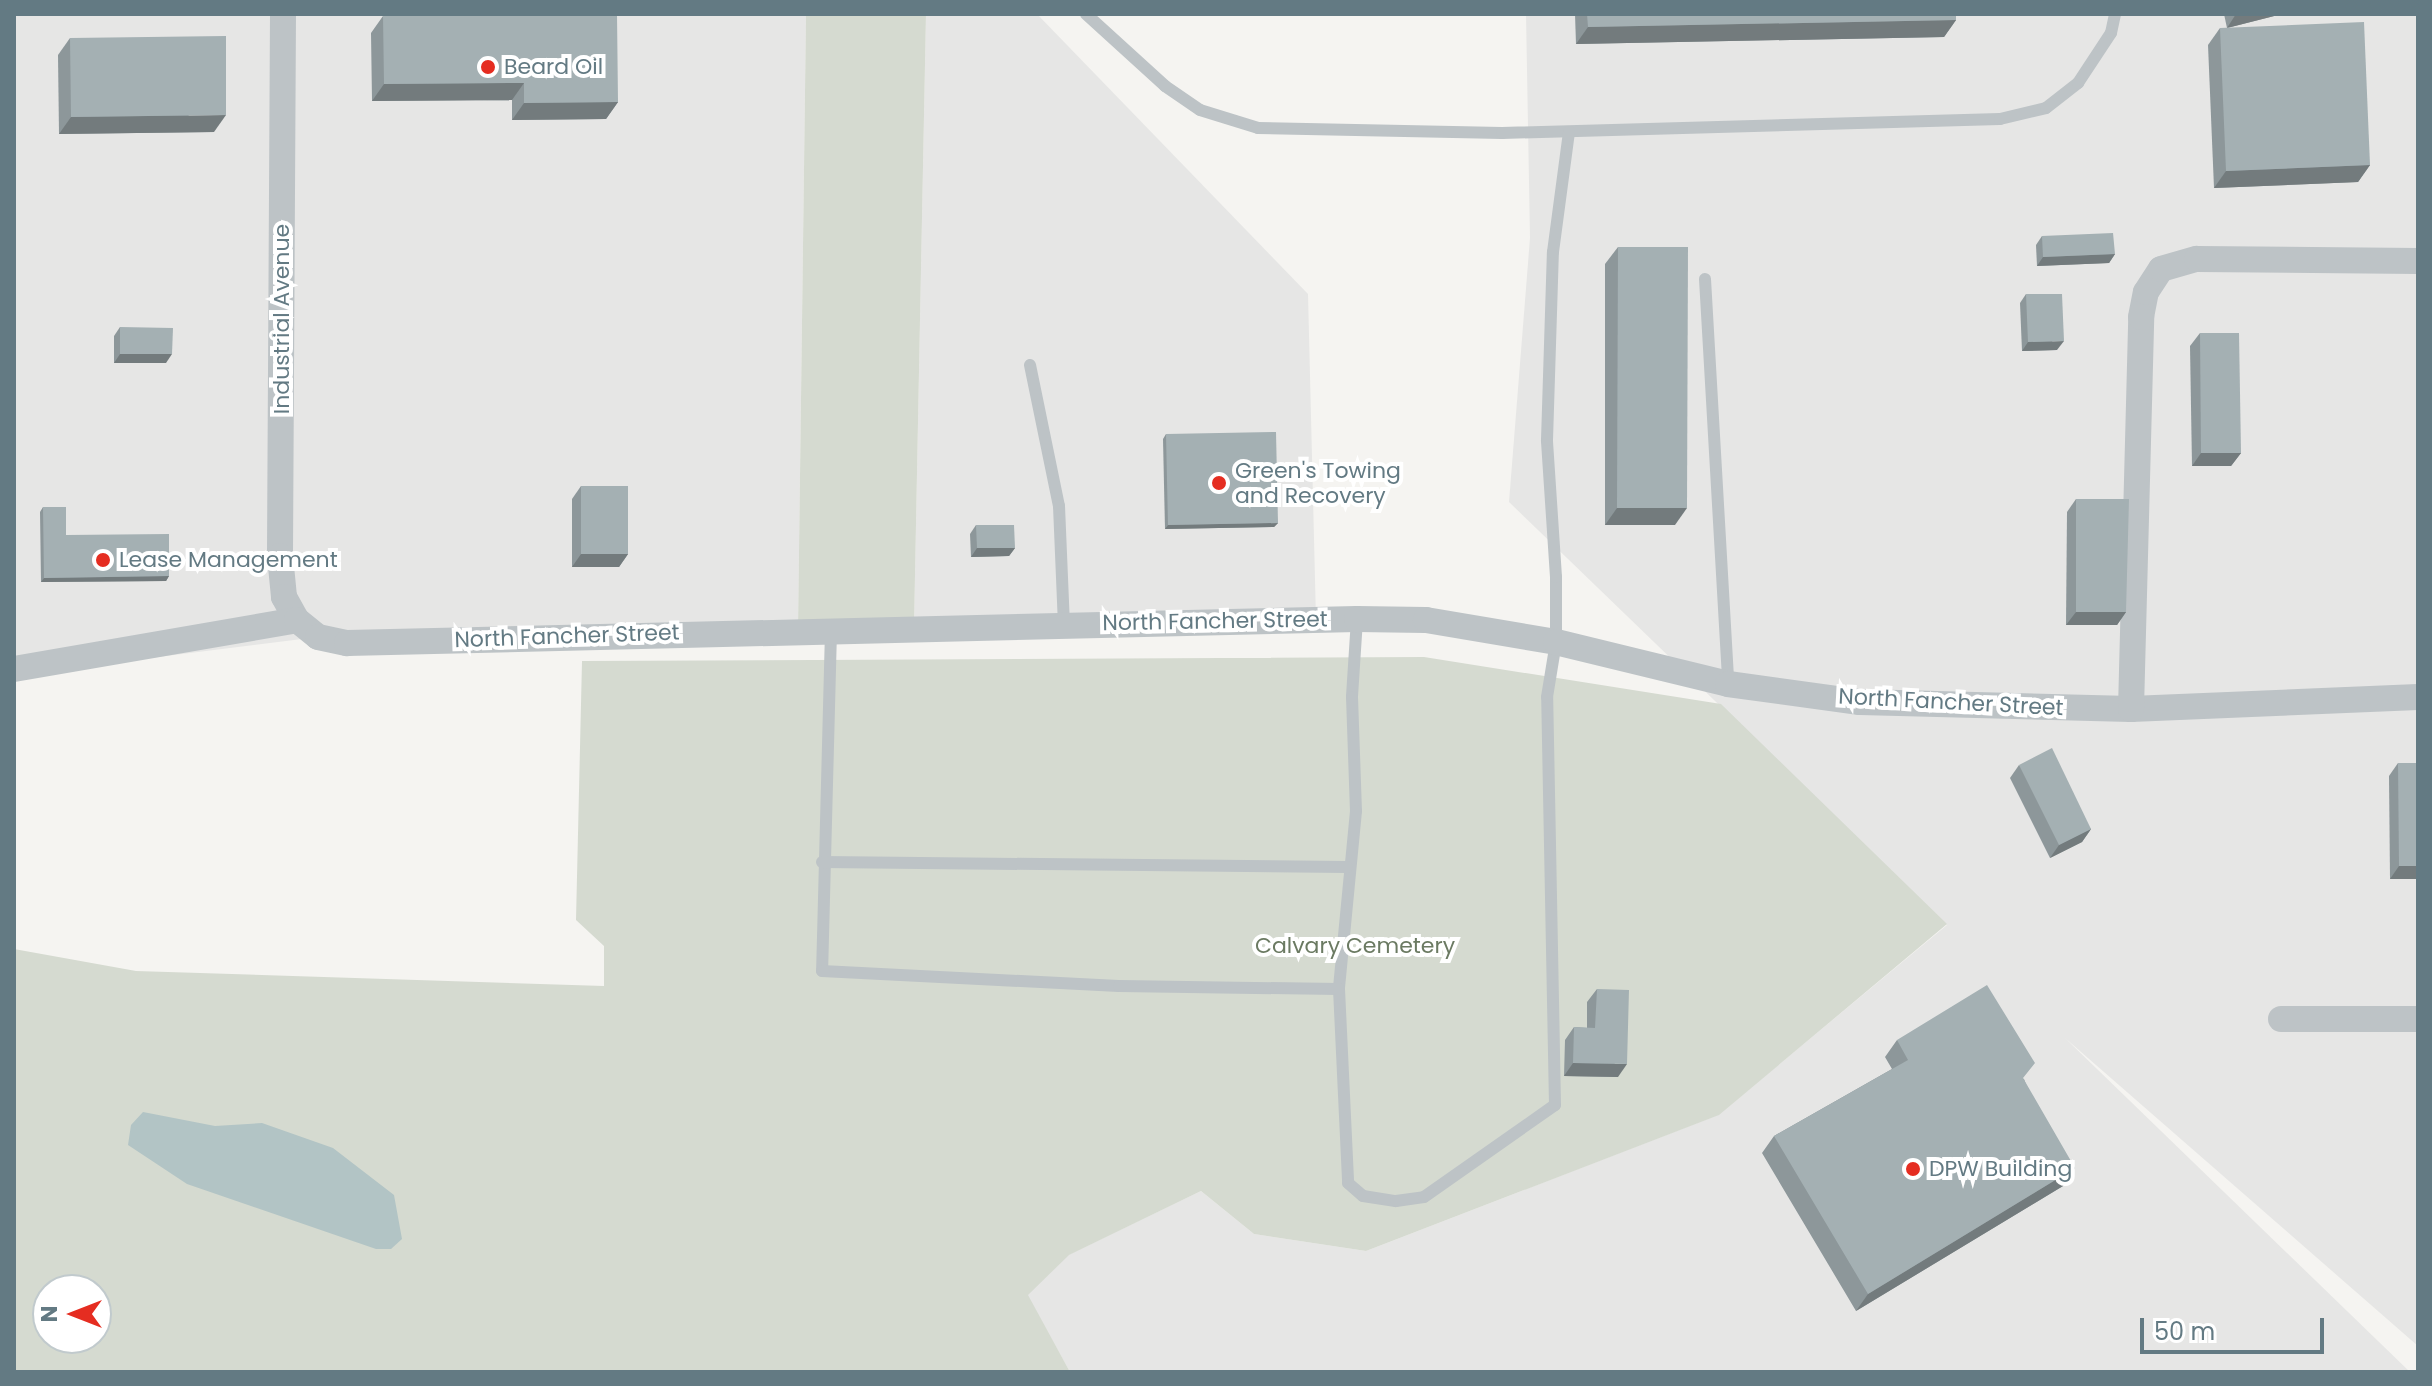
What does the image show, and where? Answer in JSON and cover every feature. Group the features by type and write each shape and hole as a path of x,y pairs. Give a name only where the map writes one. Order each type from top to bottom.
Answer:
{"street":[{"name":"Industrial Avenue","path":"283,14 280,556 284,597 297,620"},
{"path":"2131,709 2141,317 2146,292 2161,269 2197,259 2418,261"},
{"name":"North Fancher Street","path":"297,620 318,637 347,643 831,628 1426,620 1556,642 1728,684 1860,702 2131,709 2418,697"},
{"path":"14,669 297,620"},
{"path":"2281,1019 2418,1019"}],"lane":[{"path":"1086,14 1188,102 1258,128 1569,132 2000,119 2046,108 2078,83 2111,33 2115,14"},
{"path":"1357,619 1352,697 1356,811 1347,867 1339,989 1348,1183 1363,1196 1396,1201 1424,1197 1555,1105 1547,697 1556,642 1547,440 1553,252 1569,132"},
{"path":"1705,279 1728,684"},
{"path":"1030,365 1059,506 1064,624"},
{"path":"831,628 822,862 822,971 1087,985 1339,989"},
{"path":"822,862 1347,867"}],"shaded area":[{"path":"14,14 806,14 798,629 318,637 14,675"},
{"path":"926,14 1037,14 1308,294 1316,620 914,627"},
{"path":"1526,14 2418,14 2418,1346 2065,1038 2410,1372 1070,1372 1027,1295 1068,1255 1201,1191 1254,1234 1366,1251 1718,1115 1947,925 1509,502 1530,238"},
{"path":"143,1112 215,1126 262,1123 333,1148 394,1195 402,1239 391,1249 376,1249 187,1184 128,1145 131,1125"}],"green space":[{"path":"806,14 926,14 914,627 798,629"},
{"name":"Calvary Cemetery","path":"1424,657 1721,704 1947,924 1719,1115 1366,1251 1254,1234 1201,1191 1069,1255 1028,1295 1070,1372 14,1372 14,949 136,971 604,986 604,946 576,920 582,661"}],"building":[{"name":"Beard Oil","path":"617,14 618,102 524,103 524,83 384,84 383,16"},
{"path":"1587,14 1956,14 1956,20 1588,27"},
{"path":"2364,22 2370,165 2226,171 2220,28"},
{"path":"226,36 226,115 71,117 70,38"},
{"path":"2113,233 2115,254 2043,257 2042,236"},
{"path":"1618,247 1688,247 1687,508 1617,508"},
{"path":"2026,294 2062,294 2064,341 2028,342"},
{"path":"120,327 173,328 172,354 120,354"},
{"path":"2200,333 2239,333 2241,453 2201,453"},
{"name":"Green's Towing and Recovery","path":"1276,432 1278,523 1168,525 1166,434"},
{"path":"581,486 628,486 628,554 581,554"},
{"path":"2076,499 2129,499 2126,612 2076,612"},
{"name":"Lease Management","path":"43,507 66,507 66,535 169,534 169,576 44,578"},
{"path":"976,525 1014,525 1015,548 977,548"},
{"path":"2052,748 2091,829 2059,845 2019,765"},
{"path":"2398,763 2418,763 2418,866 2399,866"},
{"name":"DPW Building","path":"1987,985 2035,1063 2023,1078 2075,1168 1868,1294 1774,1136 1908,1060 1897,1040"},
{"path":"1597,989 1629,990 1627,1064 1573,1063 1574,1027 1595,1028"}],"place":[{"name":"Beard Oil","path":"488,67"},
{"name":"Green's Towing and Recovery","path":"1219,483"},
{"name":"Lease Management","path":"103,560"},
{"name":"DPW Building","path":"1913,1169"}]}
